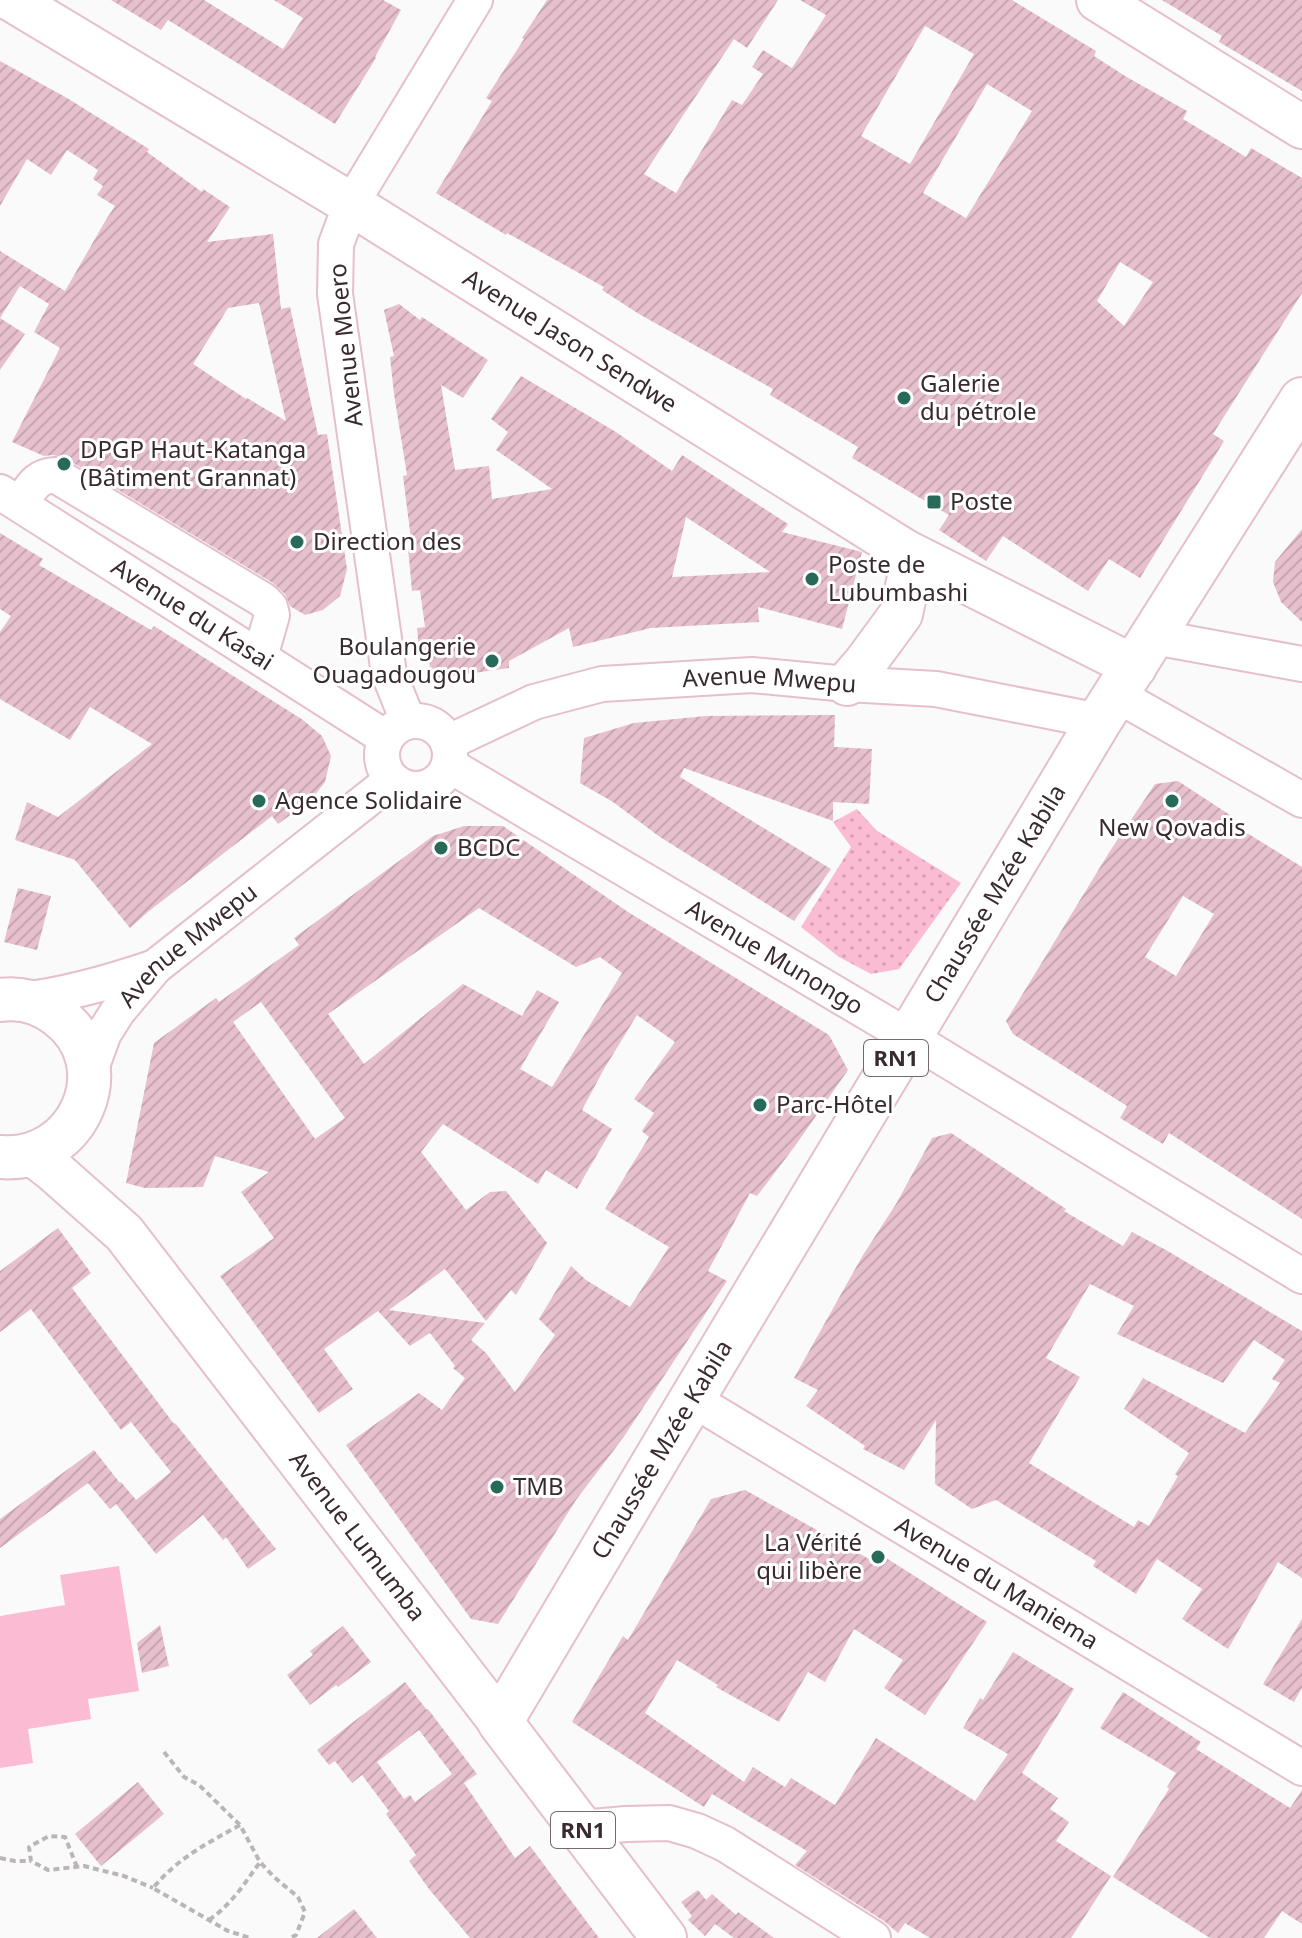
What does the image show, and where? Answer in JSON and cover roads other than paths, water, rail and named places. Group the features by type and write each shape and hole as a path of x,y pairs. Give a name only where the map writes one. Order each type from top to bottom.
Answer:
{"highway":[{"name":"Chaussée Mzée Kabila","path":"500,1722 909,1037 1126,680 1302,400"},
{"name":"Avenue Lumumba","path":"500,1722 664,1938"}],"main road":[{"name":"Avenue Jason Sendwe","path":"12,0 351,204 905,551 1126,680"},
{"path":"1098,0 1302,127"},
{"path":"847,684 901,614 909,577 905,551"},
{"path":"7,999 36,1003 63,1020 82,1044 89,1074 88,1089 70,1130 46,1149 16,1156"},
{"path":"78,1117 92,1171 124,1233"},
{"name":"Avenue Lumumba","path":"16,1156 53,1170 124,1233 500,1722"}],"street":[{"name":"Avenue Moero","path":"397,730 335,294 336,244 351,204 475,0"},
{"path":"10,498 37,479 55,475 263,600 270,607 272,615 260,657"},
{"name":"Avenue du Kasai","path":"10,498 260,657 397,730 420,721 432,724 442,732 449,754"},
{"name":"Avenue Mwepu","path":"449,754 534,702 602,684 752,675 936,689 1126,680 1302,664"},
{"name":"Avenue Jason Sendwe","path":"1126,680 1302,800"},
{"path":"397,730 382,748 381,760 392,780 403,788 417,790 431,786 442,778 449,754"},
{"name":"Avenue Munongo","path":"449,754 1302,1276"},
{"name":"Avenue Mwepu","path":"89,1074 104,1033 155,967 392,780"},
{"path":"7,999 41,998 108,983 155,967"},
{"name":"Avenue du Maniema","path":"692,1399 1302,1768"},
{"path":"581,1828 669,1823 697,1831 725,1844 873,1938"}],"place":[{"name":"Galerie du pétrole","path":"904,398"},
{"name":"DPGP Haut-Katanga (Bâtiment Grannat)","path":"64,464"},
{"name":"Poste","path":"934,502"},
{"name":"Direction des","path":"297,542"},
{"name":"Poste de Lubumbashi","path":"812,579"},
{"name":"Boulangerie Ouagadougou","path":"492,661"},
{"name":"Agence Solidaire","path":"259,801"},
{"name":"New Qovadis","path":"1172,801"},
{"name":"BCDC","path":"441,848"},
{"name":"Parc-Hôtel","path":"760,1105"},
{"name":"TMB","path":"497,1487"},
{"name":"La Vérité qui libère","path":"878,1557"}]}
